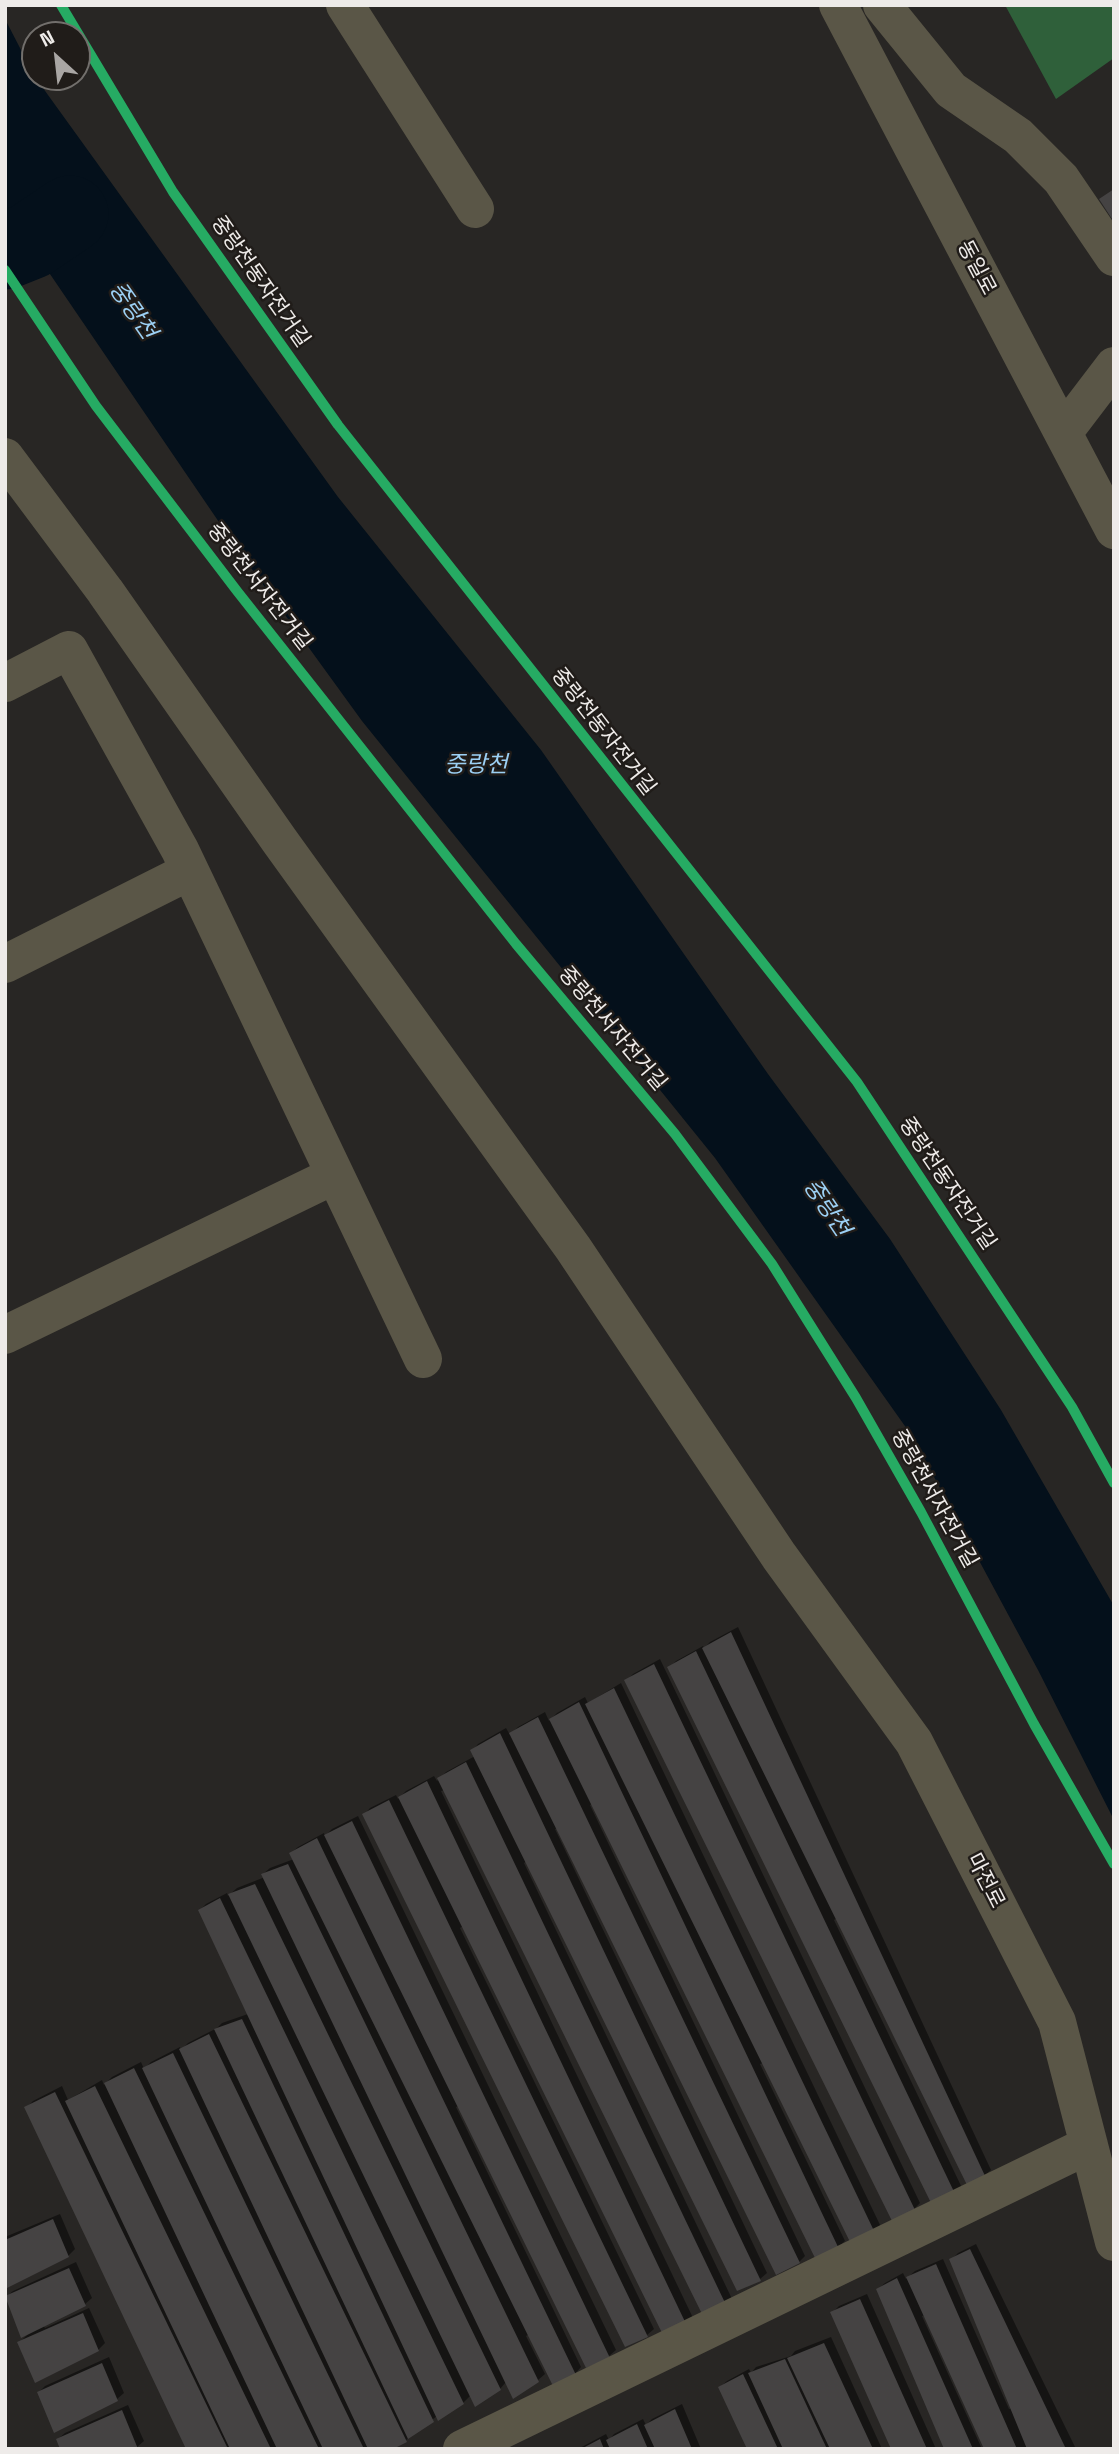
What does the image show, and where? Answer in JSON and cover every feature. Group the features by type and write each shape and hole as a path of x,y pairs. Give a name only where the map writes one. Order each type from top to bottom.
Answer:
{"street":[{"path":"345,5 475,209"},
{"name":"동일로","path":"838,5 1114,530"},
{"path":"882,5 951,90 1018,136 1061,179 1114,257"},
{"path":"1063,433 1114,366"},
{"name":"마전로","path":"5,457 113,603 279,840 573,1248 779,1556 914,1742 1057,2022 1114,2242"},
{"path":"9,671 69,650 190,871 423,1359"},
{"path":"5,964 190,871"},
{"path":"5,1335 335,1175"},
{"path":"462,2449 1089,2145"}],"green space":[{"path":"1005,5 1114,5 1114,58 1056,99"}],"water":[{"name":"중랑천","path":"5,19 21,50 21,91 45,91 338,497 541,750 768,1074 890,1239 1001,1410 1114,1606 1114,1820 1038,1670 912,1436 715,1158 362,721 238,550 5,208"}],"building":[{"path":"1114,189 1114,222 1099,199"},
{"path":"731,1632 986,2178 969,2189 702,1648"},
{"path":"696,1651 957,2198 934,2209 667,1667"},
{"path":"654,1664 915,2210 892,2221 624,1680"},
{"path":"614,1688 876,2235 852,2246 585,1704"},
{"path":"579,1702 839,2249 816,2260 549,1719"},
{"path":"538,1717 800,2263 776,2275 509,1733"},
{"path":"500,1733 761,2281 737,2291 470,1750"},
{"path":"466,1762 728,2309 705,2320 437,1778"},
{"path":"427,1781 688,2328 665,2339 398,1797"},
{"path":"389,1800 648,2337 625,2347 362,1814"},
{"path":"352,1821 610,2358 586,2368 324,1835"},
{"path":"317,1838 576,2375 553,2386 289,1853"},
{"path":"288,1864 539,2382 513,2399 261,1874"},
{"path":"255,1884 501,2390 475,2407 228,1894"},
{"path":"220,1898 464,2404 438,2421 198,1910"},
{"path":"242,2019 434,2422 408,2439 214,2029"},
{"path":"209,2034 407,2442 393,2449 368,2449 179,2049"},
{"path":"173,2053 364,2449 323,2449 142,2068"},
{"path":"134,2068 319,2449 277,2449 104,2083"},
{"path":"95,2086 271,2449 230,2449 65,2101"},
{"path":"55,2092 228,2449 186,2449 24,2107"},
{"path":"53,2219 69,2257 5,2289 5,2240"},
{"path":"970,2249 1066,2449 1027,2449 949,2259"},
{"path":"936,2264 1017,2449 984,2449 906,2277"},
{"path":"69,2268 86,2306 21,2338 5,2296"},
{"path":"897,2278 973,2449 944,2449 876,2289"},
{"path":"860,2299 927,2449 891,2449 830,2312"},
{"path":"83,2313 99,2351 35,2383 17,2342"},
{"path":"824,2343 873,2449 830,2449 787,2358"},
{"path":"785,2359 827,2449 783,2449 748,2373"},
{"path":"102,2363 118,2401 54,2433 37,2392"},
{"path":"743,2374 778,2449 747,2449 718,2387"},
{"path":"675,2409 692,2449 655,2449 644,2425"},
{"path":"122,2410 138,2449 60,2449 56,2439"},
{"path":"637,2424 648,2449 610,2449 606,2440"},
{"path":"600,2439 604,2449 581,2449"}],"waterway":[{"path":"5,251 30,241 70,214"}],"cycle path":[{"name":"중랑천동자전거길","path":"61,5 173,192 338,425 857,1082 1072,1407 1114,1483"},
{"name":"중랑천서자전거길","path":"5,270 96,406 237,591 516,944 675,1134 772,1264 856,1398 921,1512 1034,1724 1114,1864"}]}
